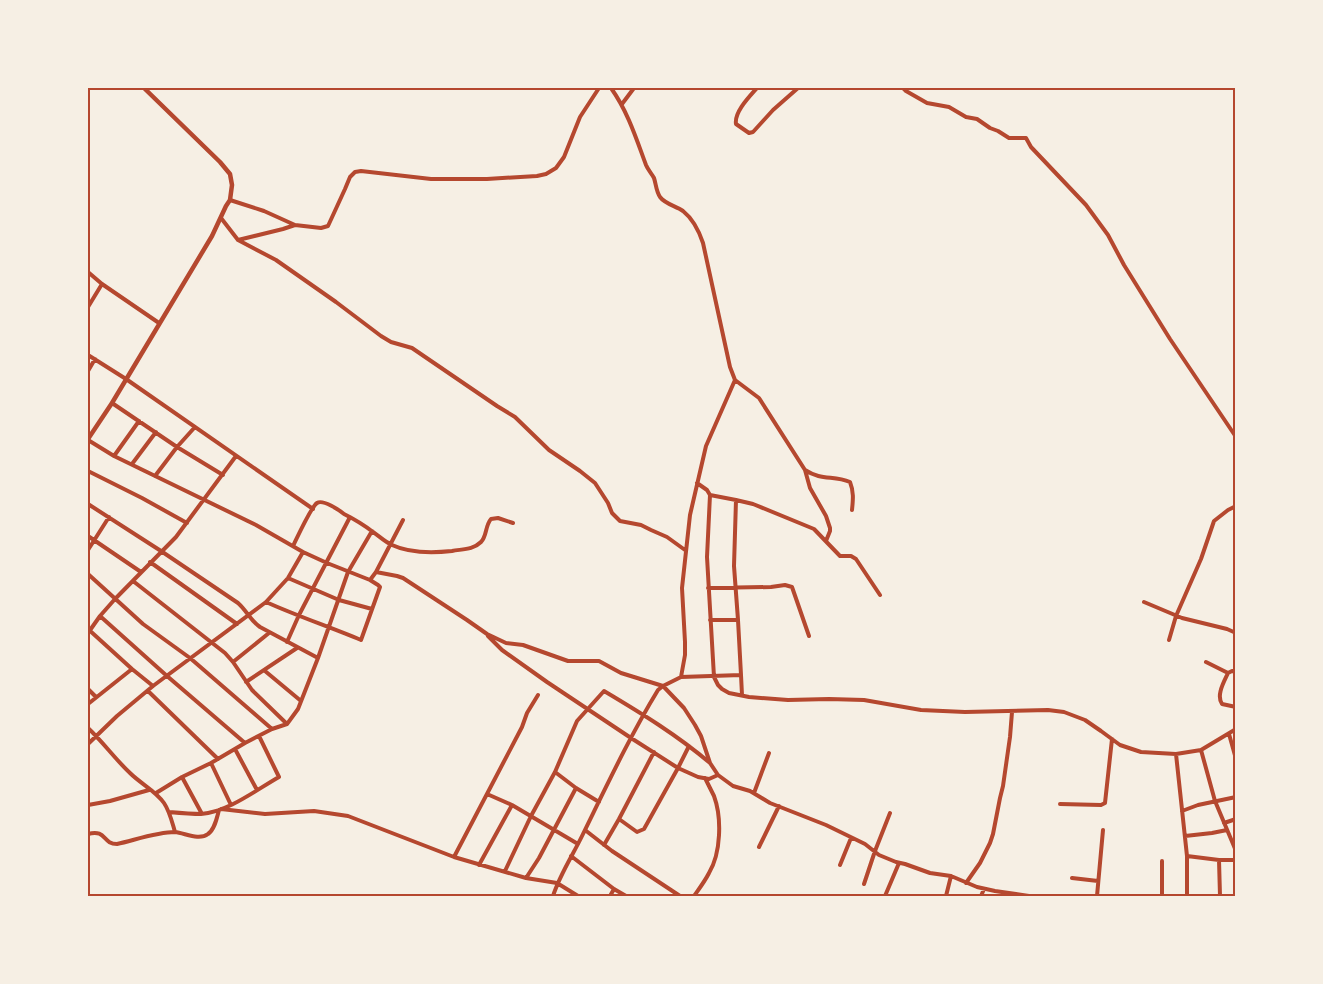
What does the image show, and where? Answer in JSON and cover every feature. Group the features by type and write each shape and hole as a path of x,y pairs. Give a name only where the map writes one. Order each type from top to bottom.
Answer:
{"street":[{"path":"144,88 230,174 232,185 230,200 212,236 88,440 114,456 256,525 303,552 370,580 378,585 380,589 361,640 266,602"},
{"path":"230,200 295,224 321,228 328,226 350,176 360,170 431,179 487,179 546,174 556,168 564,157 580,117 599,88"},
{"path":"611,88 622,104 660,196 663,200 682,211 700,232 730,367 735,380 759,398 805,470 810,488 828,522 830,531 826,541"},
{"path":"622,104 634,88"},
{"path":"757,88 735,120 736,124 749,133 754,132 773,110 798,88"},
{"path":"903,88 927,103 948,107 966,117 977,119 1009,138 1026,138 1031,147 1086,205 1108,235 1124,265 1170,339 1236,437"},
{"path":"221,218 238,240 276,260 381,336 391,342 412,348 488,401 515,417 549,450 595,483 612,513 620,521 641,525 667,537 685,550"},
{"path":"238,240 283,229 295,224"},
{"path":"88,273 159,323"},
{"path":"88,307 102,284"},
{"path":"88,355 126,379 313,509"},
{"path":"88,371 95,359"},
{"path":"681,677 685,656 682,588 690,515 706,446 735,380"},
{"path":"112,403 223,475"},
{"path":"114,456 139,421"},
{"path":"155,476 195,427"},
{"path":"132,464 156,432"},
{"path":"153,686 88,631 115,599 176,537 236,456"},
{"path":"805,470 821,478 838,478 850,482 854,497 852,510"},
{"path":"88,471 187,523"},
{"path":"697,484 707,490 710,495 707,557 714,677 718,685 729,693 788,700 864,700 930,710 965,712 1048,710 1064,712 1085,720 1120,745 1141,752 1176,754 1201,750 1236,729"},
{"path":"710,495 753,504 814,529 840,556 851,556 856,559 880,595"},
{"path":"736,500 734,566 742,695"},
{"path":"293,546 317,503 323,502 350,517 390,544 417,551 448,551 469,548 482,542 487,524 491,519 498,518 513,523"},
{"path":"88,504 162,551 238,603 256,624 269,633 318,658"},
{"path":"1169,640 1176,616 1201,559 1214,521 1236,506"},
{"path":"88,550 109,517"},
{"path":"287,642 350,517"},
{"path":"370,580 376,572 402,520"},
{"path":"156,793 245,743 272,729 287,724 301,701 348,572 372,531"},
{"path":"88,536 141,572"},
{"path":"88,744 117,716 153,686 266,602 288,578 303,552"},
{"path":"150,562 237,624"},
{"path":"376,572 403,578 467,620 519,662 678,768 698,777 710,779 718,775"},
{"path":"88,574 143,624 190,658 272,729"},
{"path":"288,578 339,600 372,610"},
{"path":"133,581 224,653 233,662 252,690 287,724"},
{"path":"708,588 771,588 786,585 792,587 809,636"},
{"path":"1144,602 1176,616 1236,633"},
{"path":"100,616 166,676 245,743"},
{"path":"710,620 738,620"},
{"path":"233,662 269,633"},
{"path":"486,634 506,643 523,645 568,661 599,661 621,674 663,686 684,708 701,736 710,763 718,775 733,786 750,791 770,803 826,825 865,844 879,855 899,863 930,873 951,876 995,892 1029,896"},
{"path":"246,682 297,648"},
{"path":"1206,662 1228,673 1236,672"},
{"path":"88,704 132,669"},
{"path":"265,671 301,701"},
{"path":"1228,673 1219,700 1222,704 1236,707"},
{"path":"553,896 557,883 643,714 658,690 681,677 741,675"},
{"path":"88,689 96,696"},
{"path":"505,871 531,816 555,772 577,721 589,710 604,690 690,746 710,763"},
{"path":"148,691 218,759"},
{"path":"454,857 538,695"},
{"path":"966,883 980,864 993,834 1004,786 1012,712"},
{"path":"88,728 130,773 149,790 156,793 169,812 175,832"},
{"path":"1229,734 1236,758"},
{"path":"169,812 202,814 220,809 231,805 278,777 259,736"},
{"path":"1060,804 1101,805 1105,803 1112,739"},
{"path":"619,819 637,832 644,829 690,746"},
{"path":"235,749 256,790"},
{"path":"1201,750 1226,830 1236,851"},
{"path":"604,845 654,752"},
{"path":"754,794 769,753"},
{"path":"1176,754 1187,856 1187,896"},
{"path":"211,763 231,805"},
{"path":"555,772 599,802"},
{"path":"182,777 202,814"},
{"path":"694,896 710,872 717,853 719,832 719,815 714,796 705,778"},
{"path":"526,878 539,858 576,788"},
{"path":"88,804 110,801 149,790"},
{"path":"487,794 512,804 578,844"},
{"path":"1182,811 1198,805 1236,798"},
{"path":"479,865 512,804"},
{"path":"758,847 779,806"},
{"path":"220,809 265,814 314,810 348,816 454,857 526,878 557,883 578,896"},
{"path":"88,834 96,832 113,844 175,832 204,837 208,835 215,823 220,809"},
{"path":"864,884 874,851 890,813"},
{"path":"1224,823 1236,819"},
{"path":"585,830 680,896"},
{"path":"1097,896 1103,830"},
{"path":"1185,836 1226,830"},
{"path":"840,865 851,838"},
{"path":"571,856 626,896"},
{"path":"1187,856 1236,860"},
{"path":"1220,860 1220,896"},
{"path":"1162,861 1162,896"},
{"path":"885,896 899,863"},
{"path":"946,896 951,876"},
{"path":"1072,878 1098,881"},
{"path":"981,896 984,888"},
{"path":"610,896 614,889"}]}
